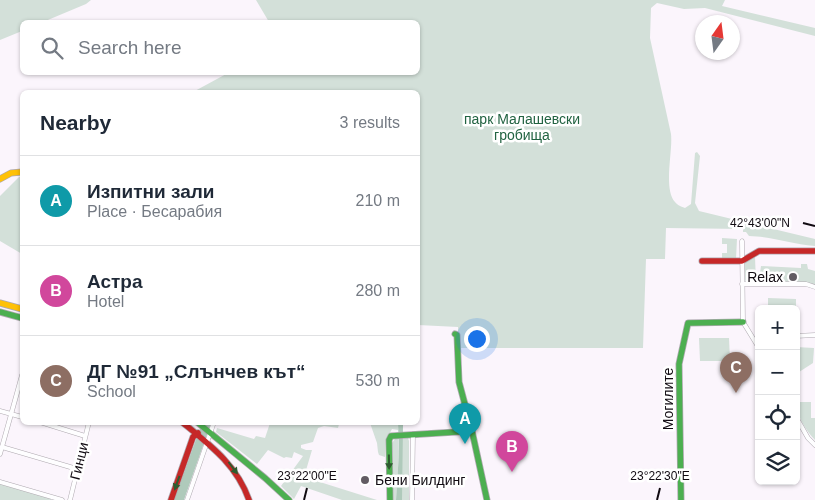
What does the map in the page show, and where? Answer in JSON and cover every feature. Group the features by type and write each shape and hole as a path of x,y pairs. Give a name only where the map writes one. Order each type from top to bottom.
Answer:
{"street":[{"path":"0,178 11,173 20,172"},
{"path":"742,241 743,322 755,341"},
{"path":"702,262 742,261 759,251 815,251"},
{"path":"742,284 806,284 815,287"},
{"path":"0,303 20,308"},
{"path":"0,312 20,317"},
{"name":"Могилите","path":"681,500 679,364 688,323 743,322"},
{"path":"455,334 458,348 459,382 472,430 487,500"},
{"path":"800,336 815,335"},
{"path":"0,454 20,383"},
{"path":"0,411 20,416"},
{"path":"800,424 808,438 815,445"},
{"path":"50,425 86,436"},
{"name":"Гинци","path":"70,500 88,425"},
{"path":"186,425 228,460 242,480 249,500"},
{"path":"200,425 289,500"},
{"path":"187,500 213,425"},
{"path":"390,500 389,440 391,436 395,434 472,430"},
{"path":"170,500 193,437 196,434 209,433"},
{"path":"410,434 412,500"},
{"path":"2,447 77,469"},
{"path":"0,482 62,500"}],"green space":[{"path":"0,0 91,0 86,4 48,20 20,20 20,32 0,40"},
{"name":"парк Малашевски гробища","path":"256,0 725,0 722,6 815,28 815,36 740,17 740,15 705,8 684,9 657,3 651,8 650,38 671,134 669,179 671,196 675,202 685,208 691,204 695,153 697,152 700,156 695,203 699,211 815,239 815,246 749,236 746,232 743,232 743,229 666,228 665,259 646,259 643,348 458,348 458,327 420,325 420,90 197,90 224,75 420,75 420,20 268,20"},
{"path":"20,177 20,253 0,241 0,196"},
{"path":"722,238 737,239 736,259 722,259 722,253 727,253 727,244 722,244"},
{"path":"755,257 756,282 746,282 744,263"},
{"path":"801,264 807,264 808,269 815,271 815,285 806,282 759,281 761,266 801,268"},
{"path":"768,298 796,299 796,305 768,305"},
{"path":"699,338 729,338 730,361 700,361"},
{"path":"800,347 814,348 813,363 800,371"},
{"path":"800,402 811,402 811,418 815,418 815,440 808,432 802,422"},
{"path":"269,425 339,425 338,428 324,426 318,428 313,442 301,445 301,448 312,450 304,477 377,500 342,500 301,486 294,499 281,486 303,456 294,452 292,458 284,458 268,450 257,464 216,432 217,428 254,439 256,436 265,438"},
{"path":"371,425 398,425 398,430 392,429 386,440 385,457 379,455"},
{"path":"408,438 409,500 402,500 402,439"},
{"path":"395,439 398,439 399,452 396,500 392,500 392,443"},
{"path":"0,482 51,497 51,500 0,500"}],"shaded area":[{"path":"201,425 210,425 184,500 174,500"},
{"path":"398,425 403,425 402,500 396,500 399,452"}],"traffic: fast":[{"path":"0,312 20,317"},
{"path":"681,500 679,364 688,323 743,322"},
{"path":"455,334 457,335 459,382 487,500"},
{"path":"201,425 289,500"},
{"path":"390,500 389,440 391,436 472,431"}],"traffic: slow":[{"path":"0,179 11,173 20,172"},
{"path":"0,303 20,308"}],"traffic: jam":[{"path":"702,261 742,261 759,251 815,251"},
{"path":"185,425 222,456 237,476 249,500"},
{"path":"171,500 193,437 198,433"}],"place":[{"name":"Relax","path":"793,277"},
{"name":"ДГ №91 „Слънчев кът“","path":"736,393"},
{"name":"Изпитни зали","path":"465,444"},
{"name":"Астра","path":"512,472"},
{"name":"Бени Билдинг","path":"365,480"}]}
